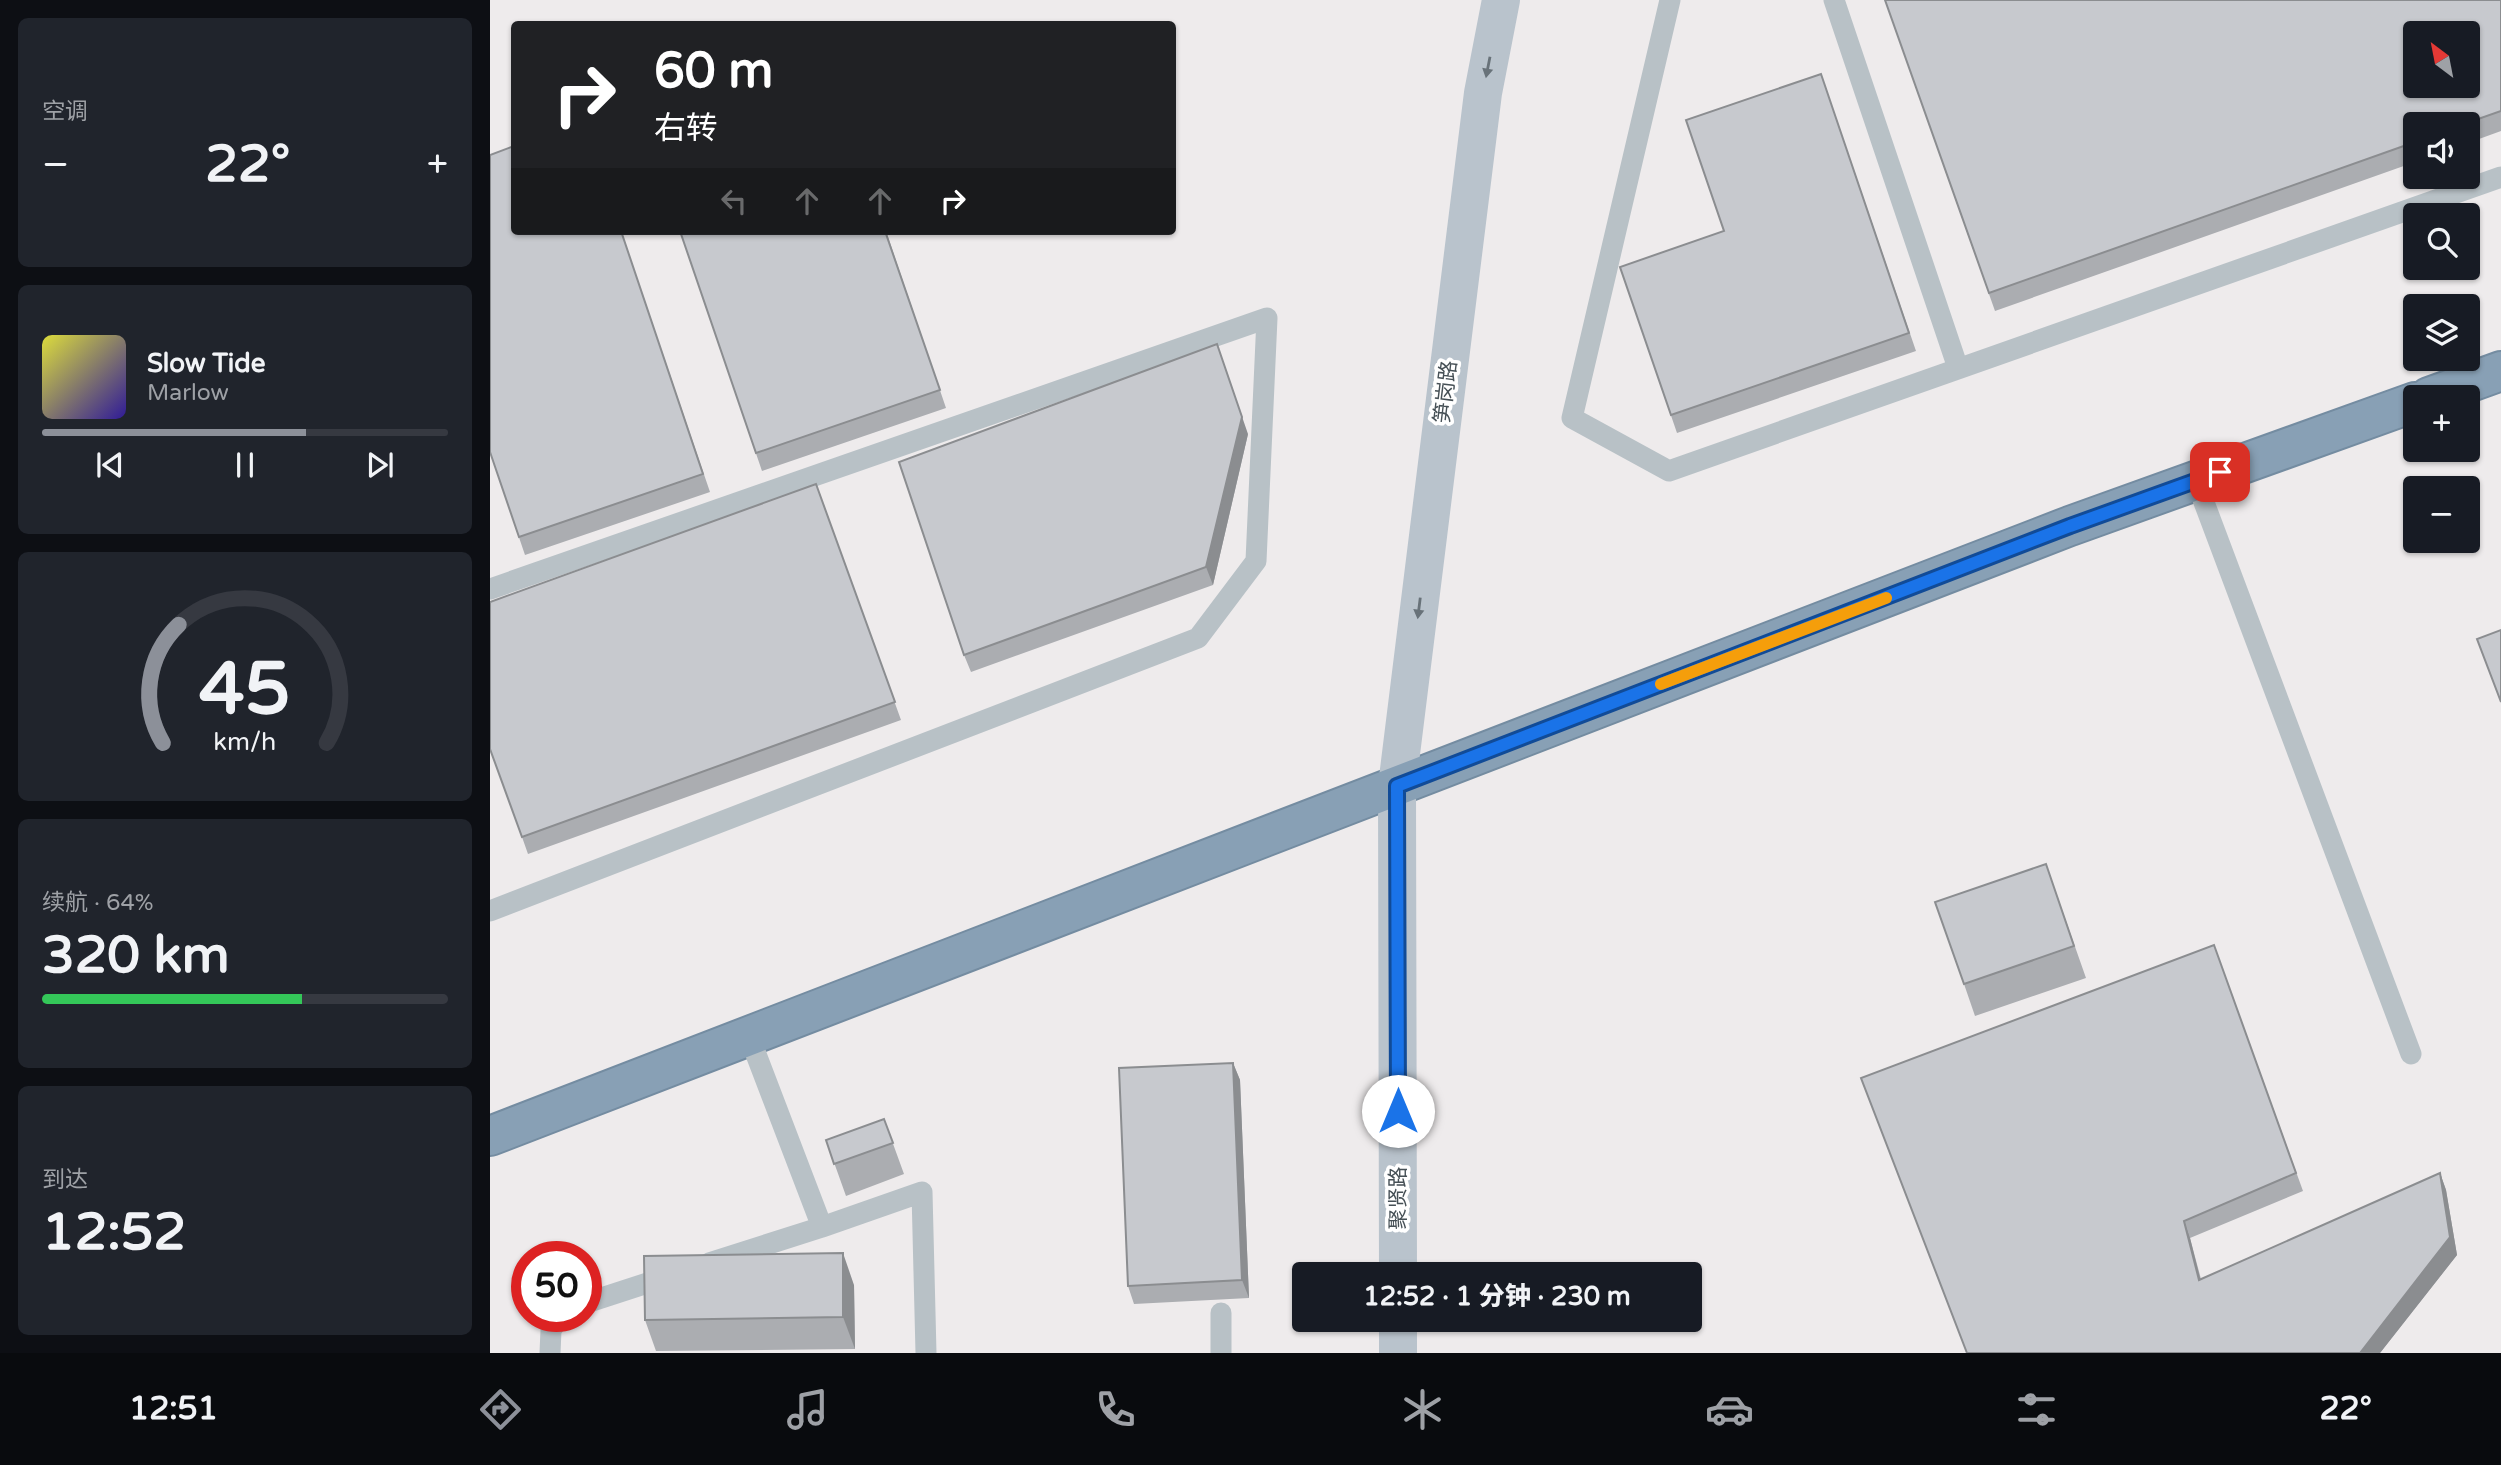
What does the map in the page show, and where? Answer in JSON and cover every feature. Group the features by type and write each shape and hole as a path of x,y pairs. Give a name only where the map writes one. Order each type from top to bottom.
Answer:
{"highway":[{"path":"2462,385 2501,371"},
{"path":"490,1136 1411,780 2196,481 2403,406"}],"main road":[{"name":"笋岗路","path":"1411,780 1483,93 1501,0"},
{"name":"笋岗路","path":"1411,780 1502,120 1528,0"},
{"name":"聚贤路","path":"1398,1262 1411,780"},
{"path":"1398,1332 1398,1353"}],"lane":[{"path":"1670,0 1572,418 1669,471 2501,177"},
{"path":"1835,0 1958,368"},
{"path":"490,589 1267,318 1256,561 1198,638 490,911"},
{"path":"2196,481 2411,1054"},
{"path":"749,1036 822,1227"},
{"path":"602,1298 922,1192 926,1353"},
{"path":"1221,1353 1222,1313"},
{"path":"550,1353 551,1332"}],"building":[{"path":"1885,0 2501,0 2501,111 2480,118 2480,112 2403,112 2403,146 1989,293"},
{"path":"1821,74 1909,333 1671,415 1620,267 1724,231 1686,120"},
{"path":"511,147 511,235 622,235 703,474 519,537 490,452 490,155"},
{"path":"681,235 886,235 940,390 756,453"},
{"path":"1217,344 1242,417 1206,567 964,655 899,462"},
{"path":"816,484 895,702 522,837 490,749 490,602"},
{"path":"2501,630 2501,702 2477,639"},
{"path":"2046,864 2074,946 1964,984 1935,902"},
{"path":"2214,945 2296,1173 2184,1221 2199,1280 2440,1173 2450,1237 2360,1353 1967,1353 1861,1078"},
{"path":"1233,1063 1242,1280 1128,1286 1119,1068"},
{"path":"884,1119 893,1143 834,1164 826,1140"},
{"path":"843,1253 843,1317 645,1320 644,1256"}],"slow traffic":[{"path":"1661,684 1886,598"}],"route":[{"path":"1398,1111 1397,786 2070,526 2220,472"}]}
